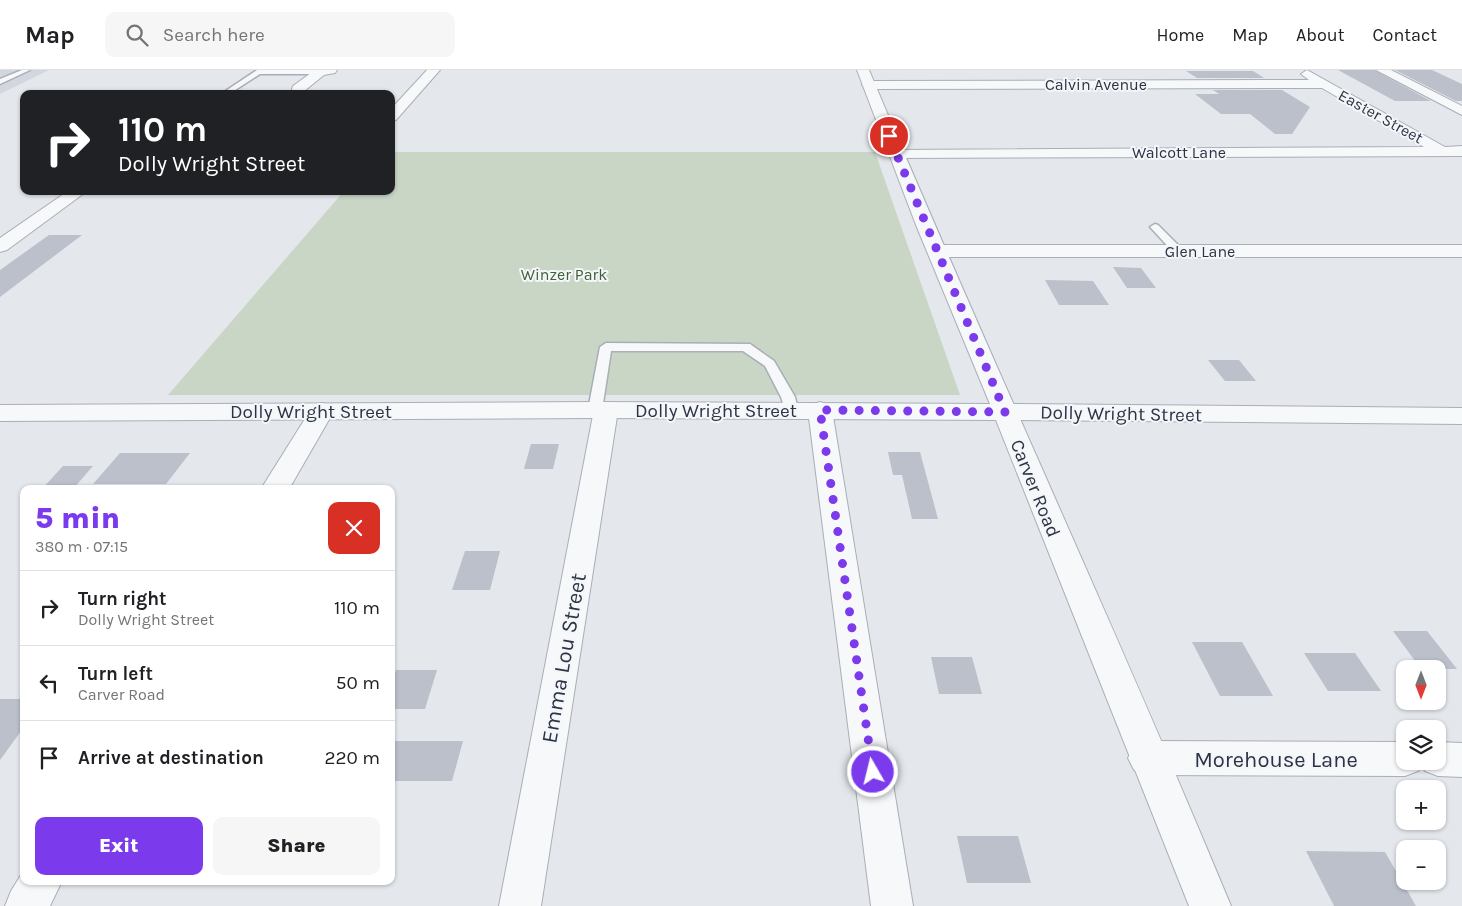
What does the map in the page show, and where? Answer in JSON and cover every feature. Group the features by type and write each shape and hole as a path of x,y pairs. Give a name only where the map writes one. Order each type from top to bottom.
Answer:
{"street":[{"path":"395,113 434,70"},
{"name":"Easter Street","path":"1299,70 1462,163"},
{"path":"1382,70 1462,110"},
{"path":"298,89 325,71"},
{"name":"Calvin Avenue","path":"865,78 1323,84"},
{"name":"Carver Road","path":"865,78 1210,906"},
{"name":"Walcott Lane","path":"896,153 1462,151"},
{"path":"0,246 73,195"},
{"name":"Glen Lane","path":"937,251 1462,250"},
{"name":"Emma Lou Street","path":"520,906 600,410"},
{"path":"805,410 892,906"},
{"name":"Dolly Wright Street","path":"0,413 805,410 1462,416"},
{"path":"278,485 322,411"},
{"name":"Morehouse Lane","path":"1147,758 1396,759"},
{"path":"1446,760 1462,760"},
{"path":"26,906 39,885"}],"lane":[{"path":"0,82 27,70"},
{"path":"230,90 261,71 325,71"},
{"path":"1155,227 1178,251"},
{"path":"600,410 606,347 746,347 770,364 788,397 805,410"}],"shaded area":[{"path":"0,70 49,70 0,94"}],"green space":[{"name":"Winzer Park","path":"395,152 875,152 960,395 168,395 341,195 395,195"}],"building":[{"path":"1338,70 1374,70 1431,101 1395,101"},
{"path":"1395,70 1432,70 1462,84 1462,101 1456,101"},
{"path":"1186,71 1253,71 1264,78 1197,78"},
{"path":"1213,90 1282,90 1310,107 1292,134 1275,134 1250,114 1221,114 1195,94 1219,94"},
{"path":"49,235 82,235 0,297 0,270"},
{"path":"1113,267 1141,268 1156,288 1127,288"},
{"path":"1045,280 1093,281 1109,305 1059,305"},
{"path":"1208,360 1239,360 1256,381 1225,381"},
{"path":"531,444 559,444 553,469 524,469"},
{"path":"888,452 920,452 938,519 912,519 902,475 893,475"},
{"path":"120,453 190,453 166,484 93,484"},
{"path":"63,466 93,466 76,485 46,485"},
{"path":"465,551 500,551 490,590 452,590"},
{"path":"1393,631 1427,631 1457,669 1446,669 1446,660 1414,660"},
{"path":"1192,642 1242,642 1273,696 1220,696"},
{"path":"1304,653 1355,653 1381,691 1328,691"},
{"path":"931,657 972,657 982,694 939,694"},
{"path":"396,670 437,670 425,709 395,709"},
{"path":"0,699 20,699 20,732 0,760"},
{"path":"395,741 463,741 452,781 395,781"},
{"path":"957,836 1018,836 1031,883 967,883"},
{"path":"1306,851 1385,852 1396,871 1396,890 1407,890 1416,906 1334,906"}],"route":[{"path":"873,772 820,410 1005,412 889,136"}]}
